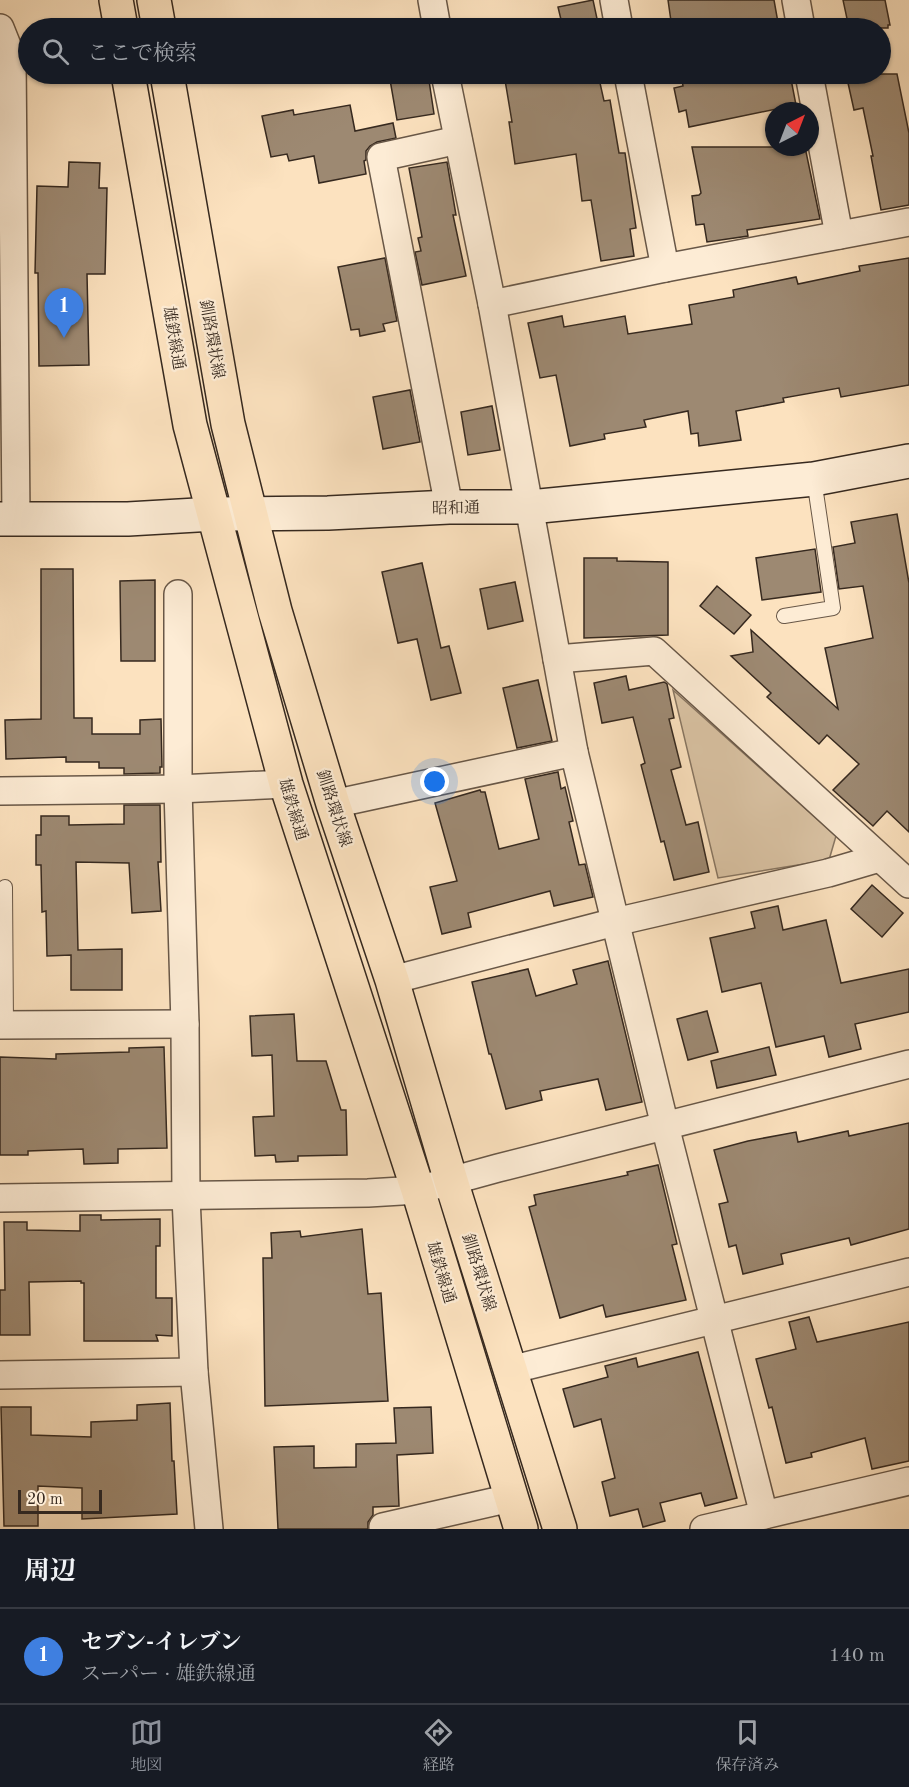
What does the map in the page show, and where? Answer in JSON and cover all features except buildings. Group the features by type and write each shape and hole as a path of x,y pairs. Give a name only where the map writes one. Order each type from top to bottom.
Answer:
{"main road":[{"path":"116,0 119,18"},
{"path":"154,0 157,18"},
{"name":"雄鉄線通","path":"130,84 190,425 286,784 418,1191 521,1529"},
{"name":"釧路環状線","path":"169,84 228,424 275,610 333,804 392,980 560,1529"}],"street":[{"path":"432,0 435,18"},
{"path":"614,0 617,18"},
{"path":"796,0 799,18"},
{"path":"0,28 12,57 8,519"},
{"path":"447,84 492,304 574,752 665,1126 764,1515"},
{"path":"630,84 665,268"},
{"path":"811,84 839,235"},
{"path":"449,507 381,157 458,140"},
{"path":"492,304 665,268 909,222"},
{"name":"昭和通","path":"8,519 128,519 214,514 530,507 814,479 909,461"},
{"path":"178,594 178,789 186,1024 186,1197 194,1372 209,1529"},
{"path":"557,659 654,651 909,884"},
{"path":"333,804 574,752"},
{"path":"0,791 178,789 286,784"},
{"path":"392,980 615,922 828,873 879,858"},
{"path":"3,1025 186,1024"},
{"path":"0,1198 186,1197 418,1191 909,1064"},
{"path":"510,1370 909,1272"},
{"path":"0,1375 194,1372"},
{"path":"704,1529 909,1481"},
{"path":"383,1528 511,1498"}],"lane":[{"path":"784,616 834,608 814,479"},
{"path":"3,1025 5,886"}],"shaded area":[{"path":"673,690 836,836 829,860 718,878"}],"place":[{"name":"セブン-イレブン","path":"64,338"}]}
